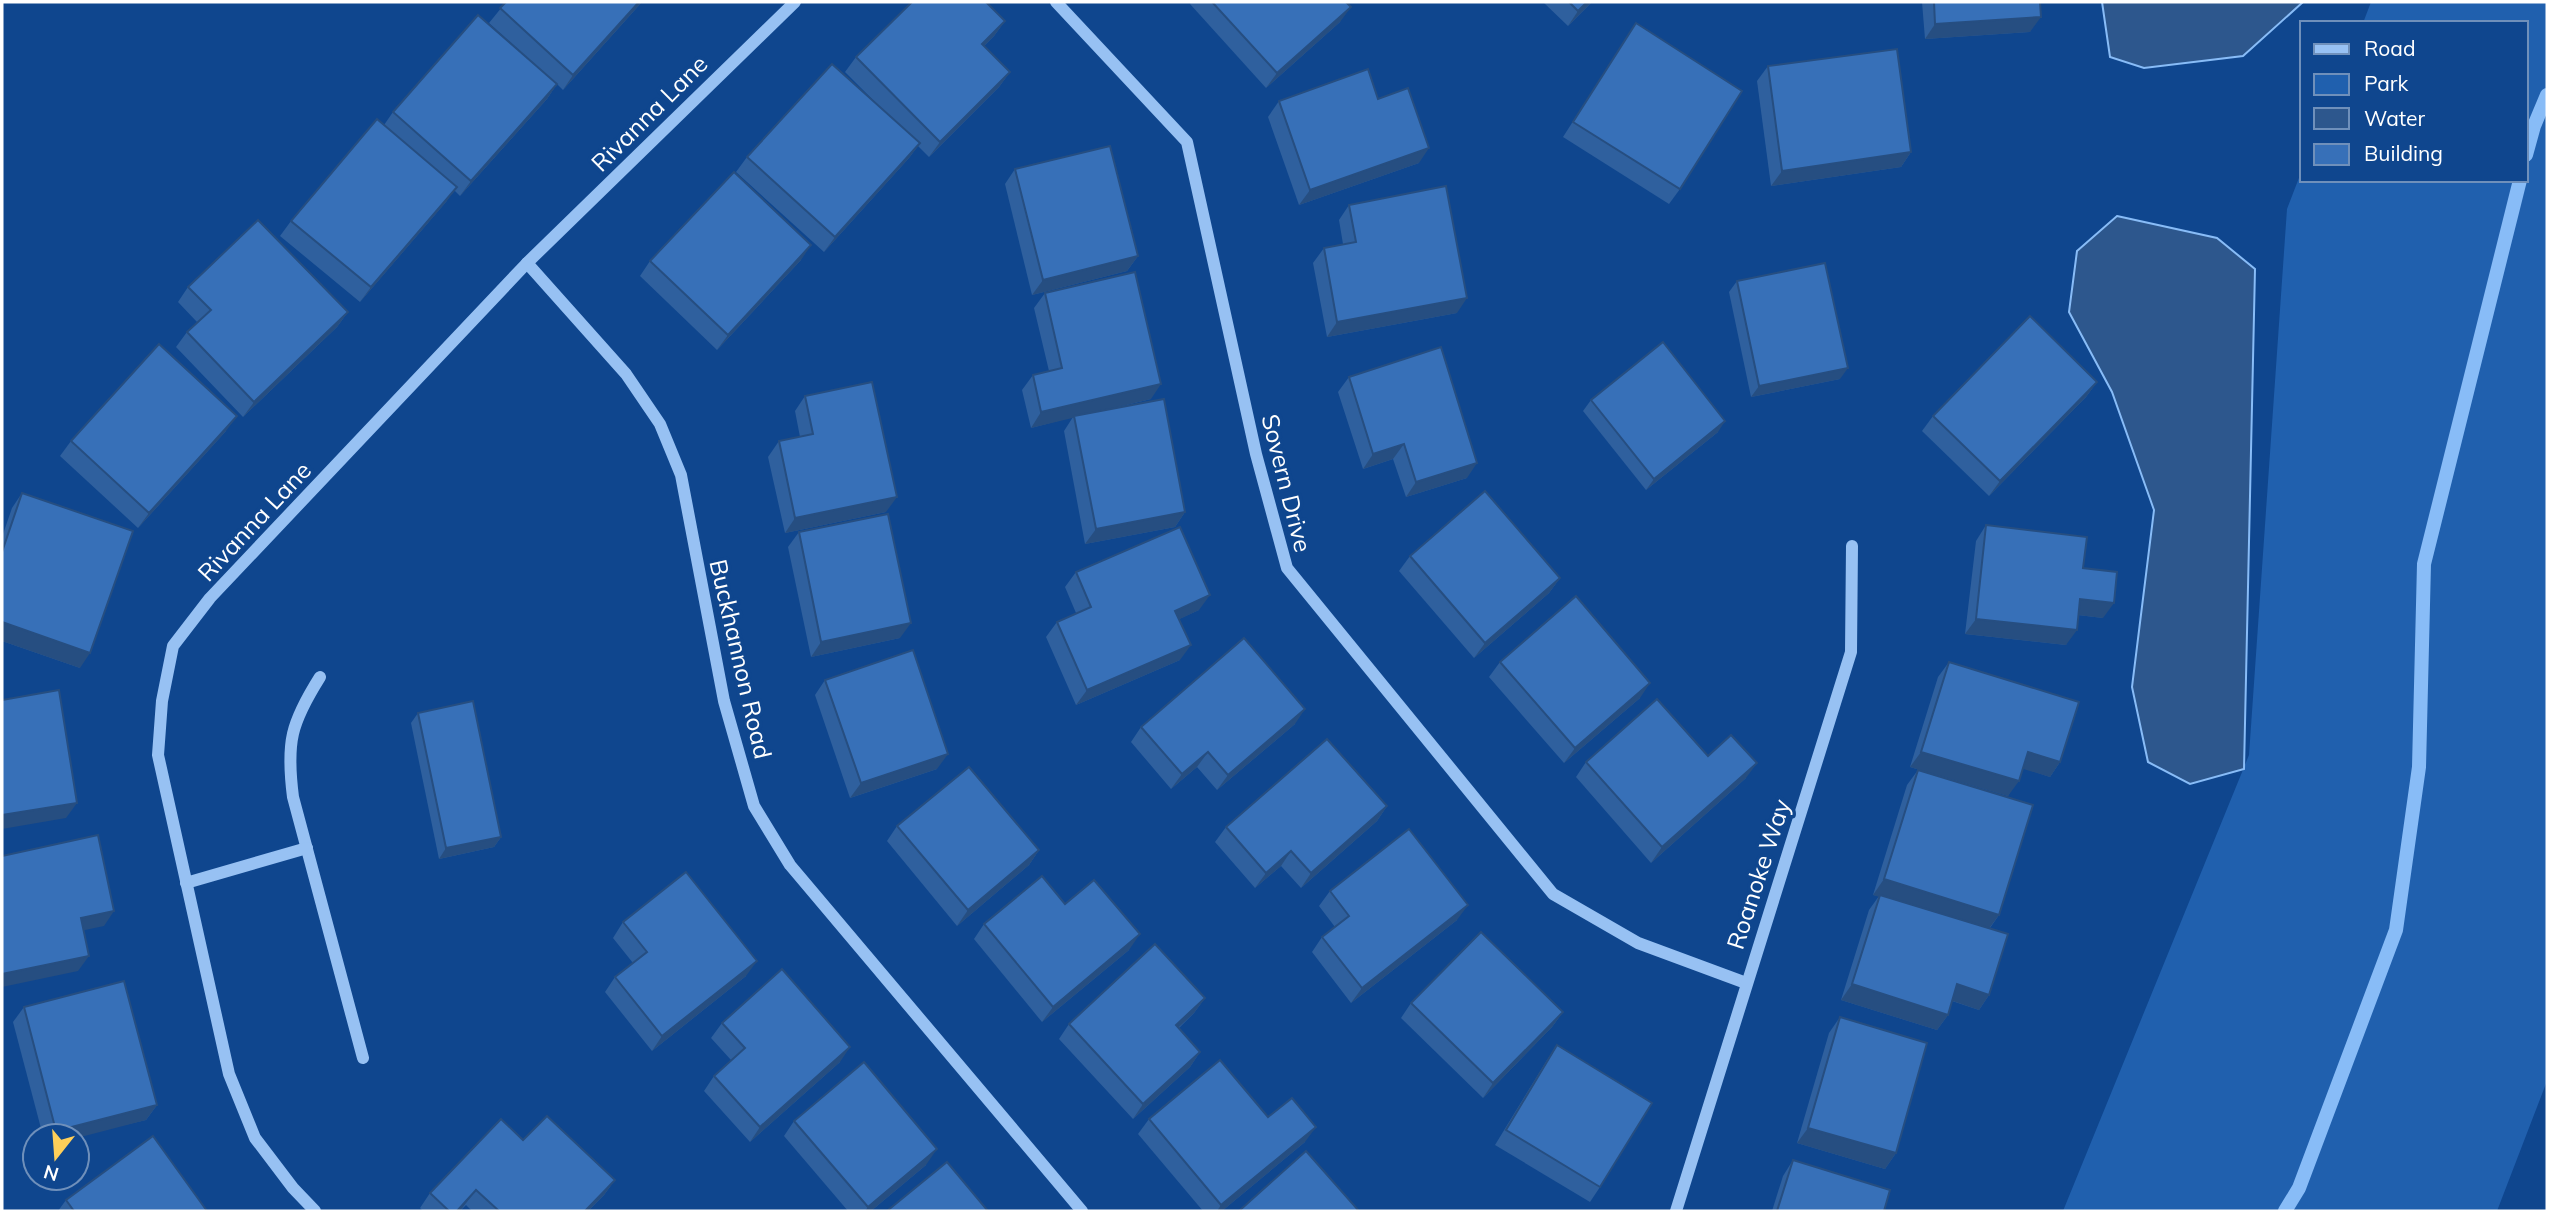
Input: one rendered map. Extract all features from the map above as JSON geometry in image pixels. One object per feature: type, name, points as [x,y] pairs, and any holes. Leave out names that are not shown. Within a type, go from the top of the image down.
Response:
[{"type":"street","name":"Rivanna Lane","points":[[316,1211],[293,1188],[255,1138],[229,1074],[158,755],[162,701],[173,646],[210,598],[527,263],[795,2]]},
{"type":"street","name":"Sovern Drive","points":[[1056,2],[1187,142],[1256,454],[1287,568],[1553,894],[1637,943],[1746,983]]},
{"type":"street","name":"Buckhannon Road","points":[[527,263],[626,374],[660,424],[676,462],[681,475],[724,701],[754,806],[790,866],[1082,1211]]},
{"type":"street","name":"Roanoke Way","points":[[1676,1211],[1851,652],[1852,546]]},
{"type":"street","points":[[320,677],[299,710],[291,737],[289,760],[293,797],[363,1058]]},
{"type":"street","points":[[186,883],[307,848]]},
{"type":"green space","points":[[2371,2],[2547,2],[2547,1081],[2497,1211],[2063,1211],[2249,755],[2287,209],[2300,175],[2300,182],[2528,182],[2528,21],[2364,21]]},
{"type":"water","points":[[2102,2],[2303,2],[2243,56],[2144,68],[2110,57]]},
{"type":"water","points":[[2117,216],[2217,238],[2255,269],[2244,769],[2190,784],[2148,762],[2132,687],[2154,510],[2112,392],[2069,312],[2077,251]]},
{"type":"building","points":[[506,2],[639,2],[573,75],[500,8]]},
{"type":"building","points":[[912,2],[986,2],[1005,21],[982,44],[1010,72],[940,142],[856,57]]},
{"type":"building","points":[[1212,2],[1346,2],[1351,7],[1277,73]]},
{"type":"building","points":[[1569,2],[1587,2],[1578,11]]},
{"type":"building","points":[[1934,2],[2040,2],[2041,17],[1935,24]]},
{"type":"building","points":[[478,15],[557,84],[471,181],[393,112]]},
{"type":"building","points":[[1636,23],[1742,91],[1680,189],[1573,122]]},
{"type":"building","points":[[1897,49],[1911,152],[1782,171],[1768,66]]},
{"type":"building","points":[[832,64],[920,143],[835,237],[747,157]]},
{"type":"building","points":[[1368,69],[1378,99],[1408,88],[1429,148],[1310,190],[1279,101]]},
{"type":"building","points":[[377,119],[457,187],[371,287],[291,221]]},
{"type":"building","points":[[1110,146],[1138,256],[1043,280],[1015,169]]},
{"type":"building","points":[[734,172],[811,245],[728,335],[650,261]]},
{"type":"building","points":[[1446,186],[1467,298],[1337,322],[1324,248],[1356,242],[1349,205]]},
{"type":"building","points":[[258,220],[348,312],[254,402],[187,332],[211,310],[188,287]]},
{"type":"building","points":[[1825,263],[1848,368],[1759,386],[1737,281]]},
{"type":"building","points":[[1135,272],[1161,384],[1041,412],[1033,375],[1062,368],[1045,293]]},
{"type":"building","points":[[2030,316],[2097,382],[2000,481],[1933,416]]},
{"type":"building","points":[[1663,342],[1725,421],[1654,479],[1591,400]]},
{"type":"building","points":[[159,344],[237,416],[149,513],[71,441]]},
{"type":"building","points":[[1441,347],[1477,463],[1416,482],[1404,444],[1373,454],[1349,377]]},
{"type":"building","points":[[872,382],[897,497],[795,518],[779,441],[813,434],[805,396]]},
{"type":"building","points":[[1164,399],[1185,512],[1096,529],[1074,416]]},
{"type":"building","points":[[1485,491],[1560,578],[1485,643],[1410,556]]},
{"type":"building","points":[[22,493],[133,531],[90,653],[2,622],[2,552]]},
{"type":"building","points":[[888,514],[911,623],[821,642],[799,532]]},
{"type":"building","points":[[1986,525],[2087,537],[2083,568],[2117,572],[2114,603],[2080,599],[2077,630],[1976,619]]},
{"type":"building","points":[[1180,527],[1210,595],[1175,611],[1191,645],[1087,690],[1057,622],[1091,607],[1076,572]]},
{"type":"building","points":[[1576,596],[1650,683],[1575,748],[1500,662]]},
{"type":"building","points":[[1244,638],[1305,709],[1228,775],[1208,752],[1182,774],[1141,727]]},
{"type":"building","points":[[913,650],[948,754],[861,783],[825,680]]},
{"type":"building","points":[[1949,662],[2079,702],[2060,762],[2028,752],[2019,781],[1921,752]]},
{"type":"building","points":[[59,690],[77,803],[2,815],[2,700]]},
{"type":"building","points":[[1657,699],[1708,756],[1731,735],[1757,763],[1662,847],[1586,762]]},
{"type":"building","points":[[473,701],[501,837],[446,848],[418,713]]},
{"type":"building","points":[[1327,739],[1387,806],[1311,873],[1291,851],[1266,873],[1226,827]]},
{"type":"building","points":[[969,767],[1039,850],[968,910],[897,826]]},
{"type":"building","points":[[1918,770],[2033,805],[1999,915],[1884,879]]},
{"type":"building","points":[[1409,829],[1468,905],[1362,988],[1322,937],[1349,916],[1330,891]]},
{"type":"building","points":[[98,835],[114,911],[81,918],[89,956],[2,974],[2,856]]},
{"type":"building","points":[[686,872],[757,961],[662,1036],[615,977],[647,952],[623,922]]},
{"type":"building","points":[[1042,876],[1065,904],[1094,880],[1140,934],[1053,1007],[984,924]]},
{"type":"building","points":[[1880,895],[2008,934],[1989,995],[1957,984],[1948,1015],[1852,984]]},
{"type":"building","points":[[1481,932],[1563,1012],[1493,1083],[1411,1003]]},
{"type":"building","points":[[1155,944],[1205,998],[1176,1025],[1200,1052],[1143,1104],[1069,1024]]},
{"type":"building","points":[[782,969],[850,1047],[760,1127],[714,1076],[745,1048],[722,1023]]},
{"type":"building","points":[[124,981],[157,1105],[91,1122],[54,1122],[24,1007]]},
{"type":"building","points":[[1840,1017],[1927,1043],[1896,1153],[1808,1128]]},
{"type":"building","points":[[1557,1045],[1652,1103],[1600,1187],[1506,1130]]},
{"type":"building","points":[[1220,1060],[1268,1117],[1292,1098],[1316,1127],[1221,1205],[1149,1119]]},
{"type":"building","points":[[864,1062],[937,1149],[868,1207],[794,1121]]},
{"type":"building","points":[[547,1116],[615,1180],[585,1211],[499,1211],[476,1190],[457,1211],[449,1211],[430,1193],[501,1119],[523,1140]]},
{"type":"building","points":[[153,1136],[207,1211],[74,1211],[66,1200],[77,1192],[91,1192],[91,1182]]},
{"type":"building","points":[[1306,1151],[1359,1211],[1239,1211]]},
{"type":"building","points":[[1793,1160],[1890,1190],[1884,1211],[1777,1211]]},
{"type":"building","points":[[947,1162],[988,1211],[887,1211]]},
{"type":"waterway","points":[[2528,148],[2547,95]]},
{"type":"waterway","points":[[2285,1211],[2299,1188],[2396,930],[2419,767],[2424,564],[2520,182]]}]
